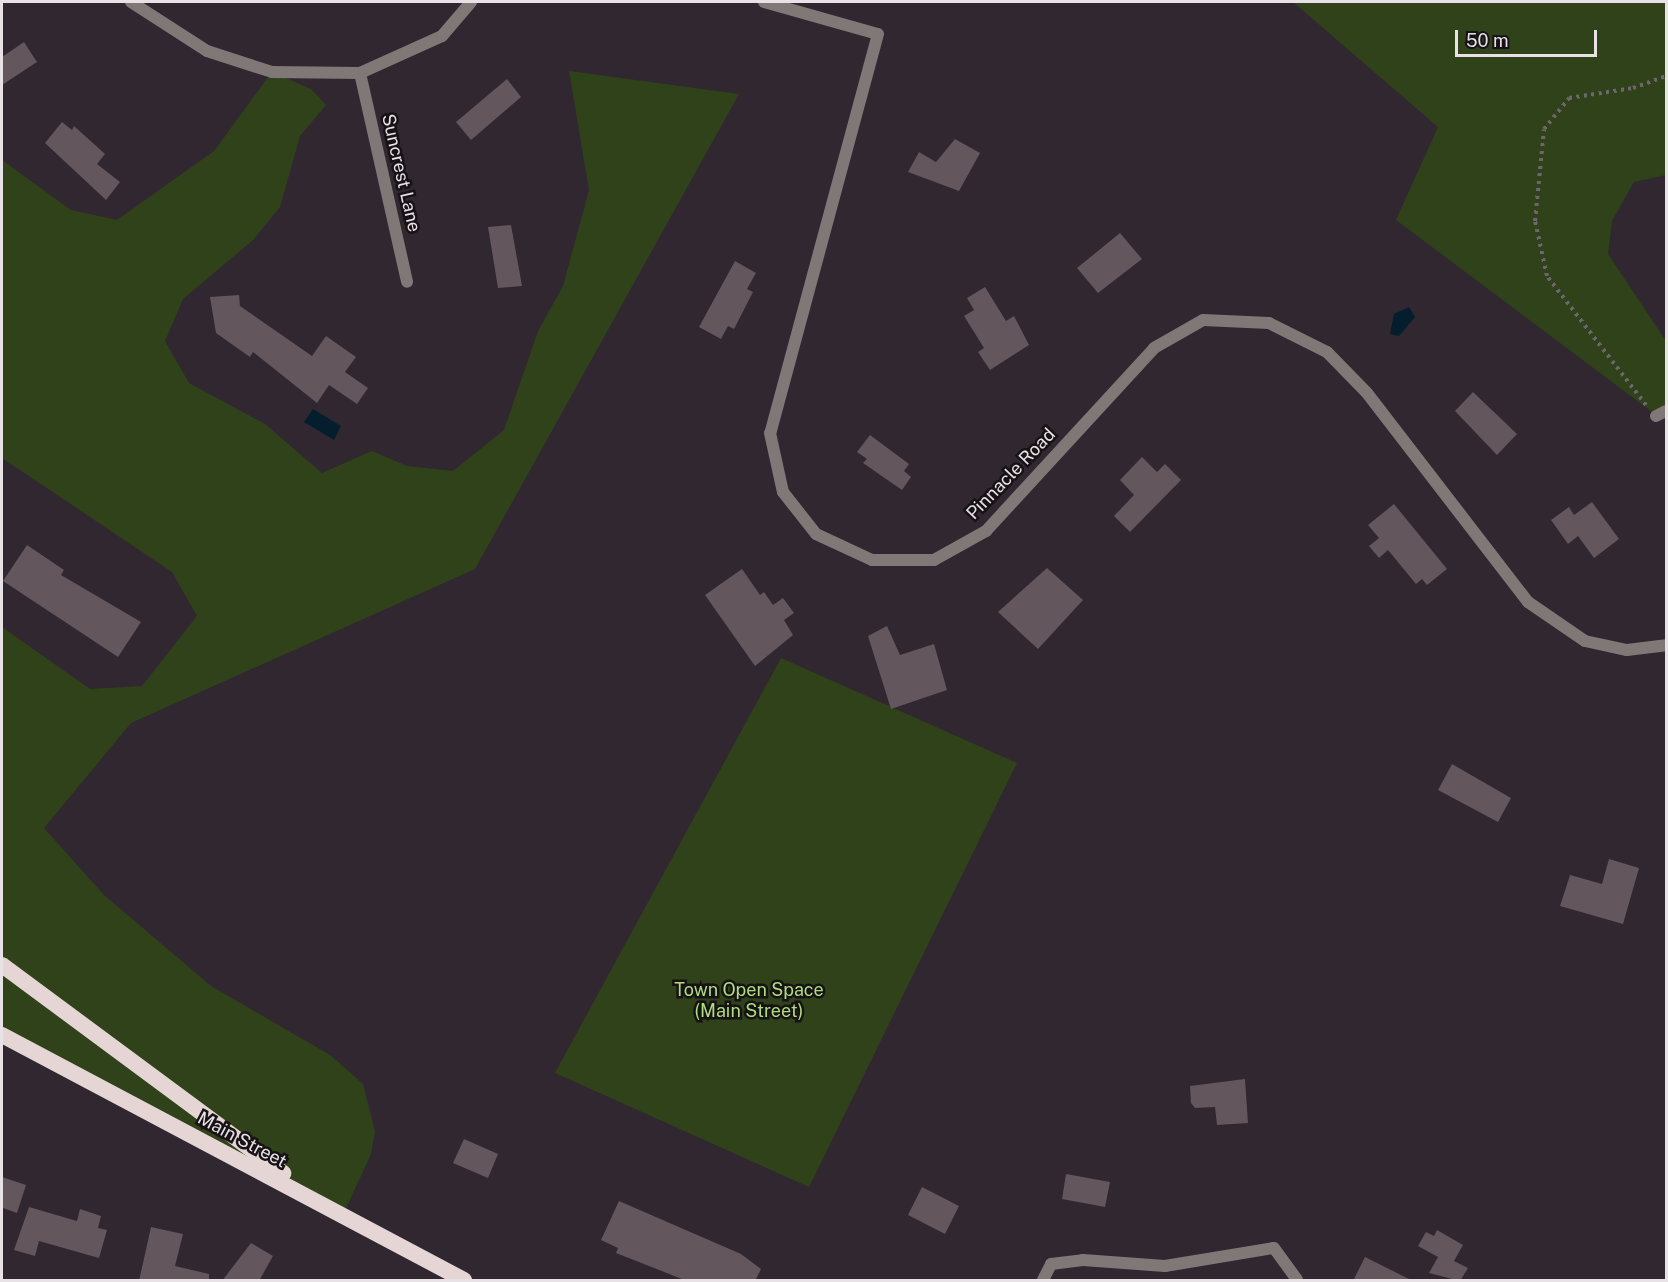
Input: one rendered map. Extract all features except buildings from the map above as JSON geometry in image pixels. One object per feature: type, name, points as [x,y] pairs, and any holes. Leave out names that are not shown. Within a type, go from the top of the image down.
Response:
[{"type":"highway","points":[[2,965],[212,1124],[342,1215]]},
{"type":"highway","name":"Main Street","points":[[2,1035],[464,1281]]},
{"type":"street","points":[[131,2],[207,51],[272,72],[360,73],[442,36],[471,2]]},
{"type":"street","name":"Pinnacle Road","points":[[764,2],[878,34],[770,433],[783,492],[816,534],[872,560],[933,560],[986,531],[1154,348],[1203,320],[1269,323],[1327,352],[1367,393],[1528,602],[1585,641],[1627,650],[1666,645]]},
{"type":"street","name":"Suncrest Lane","points":[[360,73],[407,282]]},
{"type":"street","points":[[1043,1281],[1051,1264],[1083,1260],[1165,1266],[1274,1248],[1297,1281]]},
{"type":"path","points":[[1661,413],[1597,347],[1547,276],[1535,221],[1544,129],[1569,98],[1634,88],[1666,76]]},
{"type":"green space","points":[[1293,2],[1666,2],[1666,175],[1634,182],[1612,221],[1608,254],[1666,341],[1666,411],[1656,415],[1396,220],[1438,127]]},
{"type":"green space","points":[[569,71],[739,94],[475,569],[131,723],[44,828],[104,895],[211,986],[330,1055],[363,1084],[375,1131],[371,1154],[343,1215],[2,1035],[2,627],[90,689],[142,686],[197,616],[172,572],[2,458],[2,160],[71,210],[117,220],[214,151],[272,72],[311,89],[326,105],[300,136],[280,207],[253,240],[183,299],[165,341],[189,383],[265,424],[322,473],[372,451],[407,466],[453,471],[504,430],[538,331],[563,286],[589,190]]},
{"type":"green space","name":"Town Open Space (Main Street)","points":[[781,658],[1017,763],[809,1187],[555,1073]]},
{"type":"water","points":[[1409,307],[1415,317],[1399,336],[1390,334],[1394,314]]},
{"type":"water","points":[[313,409],[341,426],[334,440],[304,422]]}]
